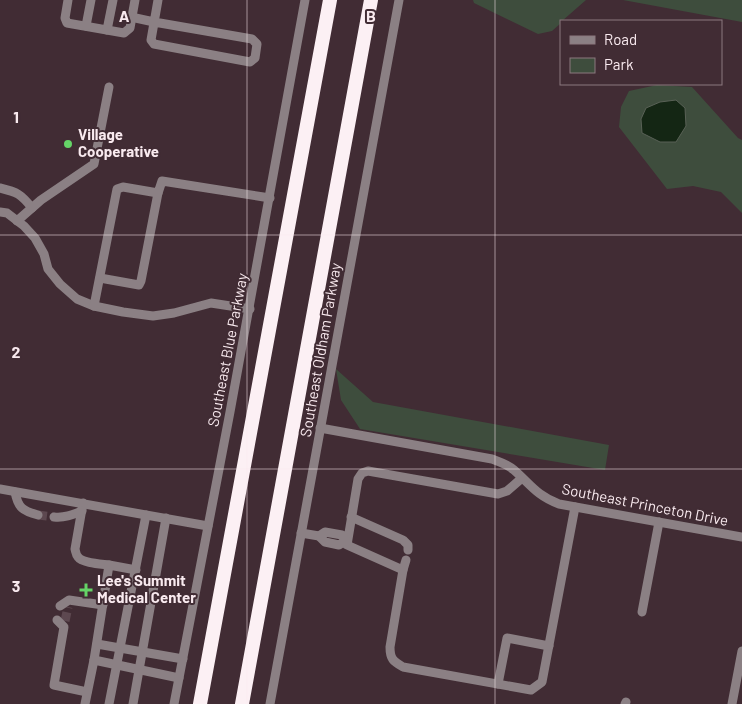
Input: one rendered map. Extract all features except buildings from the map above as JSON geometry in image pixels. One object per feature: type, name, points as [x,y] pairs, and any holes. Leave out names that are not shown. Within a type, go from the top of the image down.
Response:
[{"type":"highway","points":[[200,704],[330,0]]},
{"type":"highway","points":[[242,704],[372,0]]},
{"type":"street","points":[[68,0],[65,18],[67,24],[124,33],[130,28],[135,0]]},
{"type":"street","points":[[86,26],[91,0]]},
{"type":"street","points":[[107,30],[113,0]]},
{"type":"street","points":[[131,17],[154,22],[252,39],[257,44],[255,58],[250,62],[154,44],[151,40],[154,22],[158,0]]},
{"type":"street","name":"Southeast Blue Parkway","points":[[174,704],[250,309],[305,0]]},
{"type":"street","name":"Southeast Oldham Parkway","points":[[270,704],[399,0]]},
{"type":"street","points":[[17,221],[49,195],[94,164],[109,87]]},
{"type":"street","points":[[100,278],[139,285],[162,181],[270,198]]},
{"type":"street","points":[[94,306],[116,189],[123,187],[158,193]]},
{"type":"street","points":[[0,188],[14,191],[24,198],[32,208]]},
{"type":"street","points":[[0,212],[6,213],[24,226],[35,238],[44,254],[48,269],[60,284],[77,299],[94,306],[153,316],[211,303],[250,309]]},
{"type":"street","name":"Southeast Princeton Drive","points":[[320,428],[492,458],[504,463],[513,470],[538,494],[559,504],[742,537]]},
{"type":"street","points":[[346,541],[358,479],[362,473],[368,470],[498,494],[507,491],[522,478]]},
{"type":"street","points":[[0,489],[82,507],[166,518],[208,526]]},
{"type":"street","points":[[15,492],[17,503],[22,509],[38,515]]},
{"type":"street","points":[[54,517],[63,518],[69,516],[82,507]]},
{"type":"street","points":[[82,507],[75,550],[79,559],[136,570]]},
{"type":"street","points":[[406,560],[390,647],[390,654],[394,661],[403,667],[530,690],[542,682],[575,507]]},
{"type":"street","points":[[109,704],[146,515]]},
{"type":"street","points":[[351,517],[403,540],[408,545],[408,550]]},
{"type":"street","points":[[133,704],[166,518]]},
{"type":"street","points":[[642,612],[659,522]]},
{"type":"street","points":[[301,533],[320,536],[326,532],[342,535],[347,545],[403,570]]},
{"type":"street","points":[[85,704],[110,565]]},
{"type":"street","points":[[66,604],[103,605]]},
{"type":"street","points":[[62,623],[54,685],[87,692]]},
{"type":"street","points":[[498,684],[507,638],[549,646]]},
{"type":"street","points":[[97,644],[183,659]]},
{"type":"street","points":[[732,704],[742,651]]},
{"type":"street","points":[[94,660],[179,678]]},
{"type":"green space","points":[[473,0],[586,0],[563,20],[560,20],[560,24],[552,31],[538,34],[474,3]]},
{"type":"green space","points":[[623,0],[742,0],[742,22]]},
{"type":"green space","points":[[657,85],[692,87],[738,138],[742,140],[742,213],[721,192],[693,186],[667,189],[619,127],[621,107],[629,91]]},
{"type":"green space","points":[[336,369],[373,402],[609,445],[605,470],[360,429],[341,400]]},
{"type":"shaded area","points":[[676,100],[685,108],[686,126],[676,142],[660,142],[642,133],[641,119],[646,108],[660,102]]},
{"type":"tunnel","points":[[38,515],[54,517]]},
{"type":"tunnel","points":[[65,621],[68,607]]},
{"type":"place","name":"Village Cooperative","points":[[68,144]]},
{"type":"place","name":"Lee's Summit Medical Center","points":[[86,590]]}]
